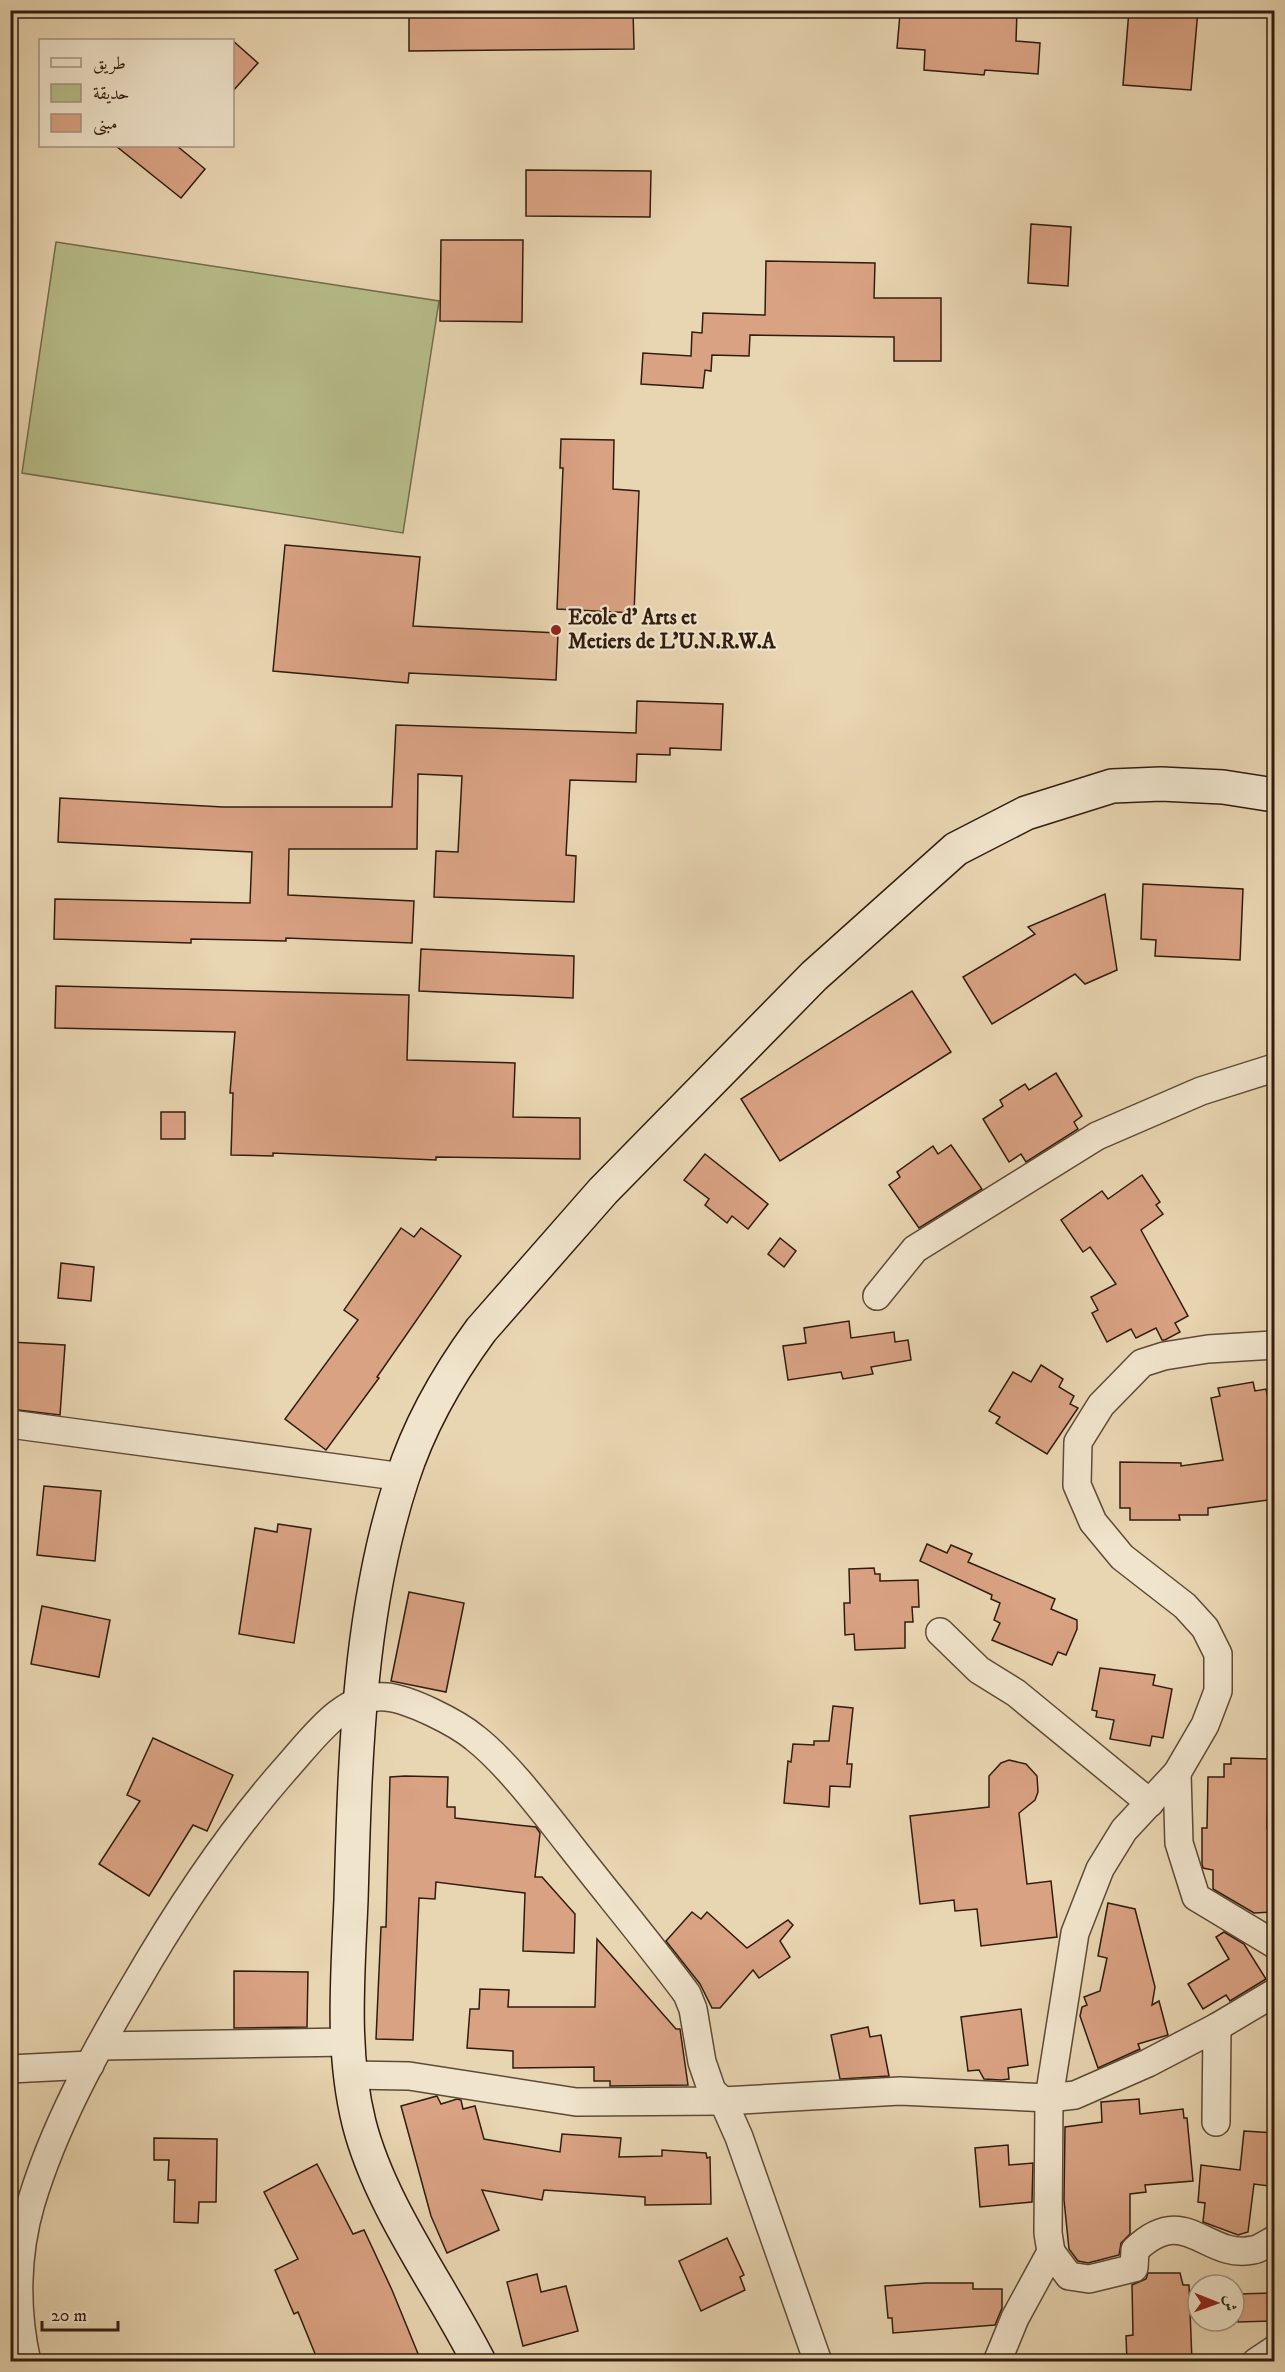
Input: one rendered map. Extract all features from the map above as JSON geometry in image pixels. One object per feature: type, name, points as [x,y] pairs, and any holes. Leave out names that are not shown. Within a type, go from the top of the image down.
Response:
[{"type":"main road","points":[[479,2361],[380,2179],[359,2124],[350,2075],[348,2042],[352,1872],[362,1698],[377,1581],[403,1477],[428,1419],[463,1354],[481,1330],[603,1191],[814,976],[956,849],[1026,813],[1113,786],[1161,784],[1213,787],[1275,795]]},
{"type":"street","points":[[877,1296],[915,1249],[1096,1136],[1201,1091],[1275,1068]]},
{"type":"street","points":[[1275,1345],[1208,1349],[1164,1356],[1142,1363],[1101,1405],[1078,1442],[1077,1485],[1093,1522],[1122,1557],[1185,1606],[1205,1628],[1218,1654],[1218,1691],[1205,1725],[1177,1773],[1124,1830],[1100,1869],[1075,1933],[1049,2098],[1048,2222],[1051,2252],[1069,2276],[1089,2279],[1134,2268],[1135,2250],[1147,2238],[1176,2230],[1190,2231],[1214,2246],[1232,2249],[1253,2251],[1275,2240]]},
{"type":"street","points":[[10,1424],[403,1477]]},
{"type":"street","points":[[940,1632],[979,1670],[1016,1693],[1150,1803]]},
{"type":"street","points":[[27,2361],[15,2321],[24,2232],[48,2151],[95,2056],[190,1893],[262,1796],[338,1714],[362,1698],[387,1697],[440,1717],[473,1736],[486,1747],[540,1808],[687,1994],[693,2009],[702,2062],[712,2091],[723,2101],[739,2137],[818,2361]]},
{"type":"street","points":[[1177,1773],[1179,1843],[1196,1897],[1275,1944]]},
{"type":"street","points":[[350,2075],[409,2076],[576,2102],[723,2101],[900,2091],[1049,2098],[1075,2095],[1148,2063],[1275,1993]]},
{"type":"street","points":[[1216,2122],[1217,2027]]},
{"type":"street","points":[[10,2069],[95,2056],[348,2042]]},
{"type":"street","points":[[997,2361],[1015,2318],[1051,2252]]},
{"type":"street","points":[[1256,2361],[1275,2350]]},
{"type":"green space","points":[[56,242],[439,301],[403,533],[22,473]]},
{"type":"building","points":[[409,10],[633,10],[634,49],[409,51]]},
{"type":"building","points":[[906,10],[1017,10],[1016,41],[1040,43],[1038,74],[985,70],[984,75],[924,70],[925,50],[897,48],[900,14],[906,15]]},
{"type":"building","points":[[1129,10],[1198,10],[1191,90],[1123,85]]},
{"type":"building","points":[[234,42],[258,63],[234,90]]},
{"type":"building","points":[[117,147],[178,147],[205,169],[181,198]]},
{"type":"building","points":[[526,170],[651,171],[650,217],[526,216]]},
{"type":"building","points":[[1031,224],[1071,227],[1068,286],[1028,283]]},
{"type":"building","points":[[441,240],[523,240],[522,322],[440,321]]},
{"type":"building","points":[[766,261],[875,263],[874,298],[941,298],[941,361],[894,361],[894,337],[750,335],[749,356],[712,355],[711,371],[705,370],[703,388],[641,384],[643,353],[691,356],[692,332],[702,333],[703,313],[765,315]]},
{"type":"building","points":[[561,439],[614,440],[613,489],[639,491],[634,613],[557,609],[563,468],[560,468]]},
{"type":"building","points":[[285,545],[420,557],[413,626],[558,633],[556,680],[409,673],[408,683],[273,671]]},
{"type":"building","points":[[637,701],[723,704],[721,750],[670,748],[670,755],[637,754],[636,782],[570,780],[566,855],[576,856],[574,902],[434,897],[436,851],[458,852],[462,776],[418,774],[417,849],[289,849],[288,895],[414,901],[412,943],[286,938],[286,941],[191,939],[191,943],[54,939],[55,899],[250,903],[252,852],[58,842],[60,798],[223,807],[392,807],[396,725],[636,733]]},
{"type":"building","points":[[1143,884],[1243,889],[1240,960],[1155,956],[1156,940],[1141,939]]},
{"type":"building","points":[[1105,894],[1117,970],[1085,984],[1075,974],[992,1024],[963,977],[1035,934],[1028,927]]},
{"type":"building","points":[[421,949],[574,956],[573,998],[419,991]]},
{"type":"building","points":[[56,986],[409,995],[407,1060],[515,1063],[513,1117],[580,1118],[580,1159],[436,1157],[436,1160],[273,1153],[273,1156],[231,1155],[233,1093],[230,1093],[235,1032],[55,1028]]},
{"type":"building","points":[[912,991],[951,1052],[780,1161],[741,1099]]},
{"type":"building","points":[[1056,1073],[1082,1116],[1074,1122],[1078,1129],[1026,1162],[1021,1154],[1009,1162],[983,1119],[1003,1106],[1000,1100],[1025,1084],[1029,1090]]},
{"type":"building","points":[[161,1112],[185,1112],[185,1139],[161,1139]]},
{"type":"building","points":[[951,1145],[982,1189],[919,1228],[889,1185],[900,1177],[897,1172],[933,1146],[938,1154]]},
{"type":"building","points":[[705,1154],[768,1204],[748,1229],[732,1216],[727,1223],[705,1205],[709,1199],[684,1180]]},
{"type":"building","points":[[1142,1175],[1160,1202],[1156,1205],[1163,1214],[1141,1230],[1188,1316],[1175,1323],[1180,1332],[1165,1340],[1162,1340],[1156,1328],[1136,1338],[1131,1329],[1107,1342],[1092,1313],[1098,1310],[1091,1297],[1116,1284],[1090,1247],[1083,1252],[1061,1220],[1102,1191],[1108,1199]]},
{"type":"building","points":[[401,1228],[414,1237],[421,1228],[461,1256],[377,1377],[379,1378],[326,1450],[285,1419],[358,1320],[344,1310]]},
{"type":"building","points":[[780,1238],[796,1251],[784,1267],[768,1254]]},
{"type":"building","points":[[61,1263],[94,1267],[91,1301],[58,1298]]},
{"type":"building","points":[[849,1321],[851,1338],[894,1332],[895,1342],[908,1340],[911,1360],[871,1367],[873,1374],[843,1379],[841,1372],[788,1380],[783,1346],[806,1343],[804,1328]]},
{"type":"building","points":[[10,1342],[65,1345],[60,1415],[10,1409]]},
{"type":"building","points":[[1041,1365],[1063,1379],[1059,1387],[1074,1396],[1070,1404],[1078,1408],[1047,1454],[996,1423],[1000,1417],[989,1411],[1013,1372],[1031,1382]]},
{"type":"building","points":[[1253,1382],[1255,1391],[1266,1389],[1275,1433],[1275,1499],[1208,1508],[1208,1515],[1179,1515],[1180,1520],[1130,1520],[1130,1508],[1120,1508],[1120,1462],[1181,1463],[1181,1466],[1223,1460],[1211,1398],[1220,1396],[1218,1388]]},
{"type":"building","points":[[44,1486],[101,1491],[95,1561],[37,1555]]},
{"type":"building","points":[[278,1524],[311,1529],[294,1643],[239,1634],[255,1528],[277,1532]]},
{"type":"building","points":[[927,1544],[947,1553],[951,1545],[972,1554],[968,1562],[1055,1599],[1051,1609],[1077,1620],[1077,1629],[1066,1655],[1058,1652],[1052,1665],[992,1640],[1000,1623],[994,1620],[1000,1603],[991,1599],[992,1595],[920,1561]]},
{"type":"building","points":[[874,1568],[875,1574],[880,1574],[880,1581],[918,1580],[919,1607],[912,1607],[913,1622],[905,1622],[905,1648],[855,1650],[854,1634],[845,1635],[844,1603],[850,1603],[849,1569]]},
{"type":"building","points":[[409,1592],[464,1603],[446,1692],[391,1681]]},
{"type":"building","points":[[42,1606],[110,1620],[99,1677],[31,1664]]},
{"type":"building","points":[[1100,1668],[1155,1675],[1153,1685],[1172,1689],[1163,1738],[1152,1736],[1150,1746],[1110,1739],[1114,1720],[1096,1717],[1097,1711],[1092,1710]]},
{"type":"building","points":[[833,1706],[853,1708],[847,1764],[852,1764],[850,1787],[830,1786],[829,1807],[784,1803],[788,1761],[791,1762],[793,1744],[814,1745],[814,1741],[829,1741]]},
{"type":"building","points":[[153,1738],[233,1775],[207,1831],[193,1825],[149,1896],[99,1864],[140,1801],[127,1795]]},
{"type":"building","points":[[1231,1758],[1269,1759],[1267,1828],[1271,1828],[1273,1912],[1254,1913],[1213,1889],[1213,1870],[1203,1868],[1202,1828],[1207,1828],[1208,1777],[1224,1777],[1224,1764],[1231,1764]]},
{"type":"building","points":[[1009,1760],[1026,1764],[1037,1776],[1038,1792],[1035,1800],[1019,1813],[1027,1884],[1051,1881],[1057,1937],[981,1946],[977,1909],[955,1911],[954,1900],[920,1904],[910,1816],[989,1807],[989,1776],[1001,1763]]},
{"type":"building","points":[[390,1777],[448,1777],[447,1807],[455,1807],[455,1818],[536,1827],[540,1833],[535,1877],[542,1877],[575,1914],[574,1953],[523,1951],[525,1893],[436,1882],[435,1899],[419,1898],[413,2040],[376,2039],[381,1927],[386,1927]]},
{"type":"building","points":[[1108,1903],[1135,1909],[1155,1987],[1152,2005],[1159,2001],[1168,2035],[1138,2044],[1140,2049],[1098,2068],[1080,2016],[1082,2007],[1087,2005],[1084,1997],[1100,1991],[1107,1958],[1098,1956]]},
{"type":"building","points":[[692,1912],[701,1919],[707,1912],[747,1948],[788,1920],[793,1925],[780,1941],[790,1957],[759,1978],[753,1970],[720,2008],[712,2008],[700,1984],[666,1941]]},
{"type":"building","points":[[1224,1932],[1244,1944],[1266,1979],[1230,2001],[1226,1995],[1203,2009],[1188,1984],[1229,1959],[1216,1937]]},
{"type":"building","points":[[597,1939],[676,2029],[680,2029],[688,2085],[610,2086],[610,2081],[594,2081],[594,2067],[513,2068],[513,2051],[467,2048],[470,2009],[479,2009],[480,1989],[509,1990],[508,2007],[595,2007]]},
{"type":"building","points":[[234,1971],[308,1972],[307,2027],[234,2028]]},
{"type":"building","points":[[1021,2009],[1028,2065],[1008,2068],[1009,2079],[1001,2080],[984,2079],[979,2070],[968,2071],[961,2017]]},
{"type":"building","points":[[868,2027],[870,2037],[881,2035],[889,2076],[840,2079],[831,2035]]},
{"type":"building","points":[[437,2096],[441,2104],[457,2099],[461,2100],[463,2109],[475,2106],[484,2139],[560,2152],[562,2134],[621,2138],[619,2157],[662,2156],[662,2150],[706,2153],[707,2158],[710,2157],[711,2204],[645,2205],[645,2197],[544,2190],[542,2200],[482,2190],[499,2230],[447,2253],[431,2216],[401,2106]]},
{"type":"building","points":[[1139,2099],[1140,2114],[1183,2109],[1184,2118],[1187,2118],[1193,2181],[1145,2185],[1146,2192],[1130,2194],[1130,2234],[1121,2243],[1119,2255],[1088,2263],[1078,2261],[1069,2249],[1064,2200],[1065,2127],[1102,2122],[1101,2102]]},
{"type":"building","points":[[1244,2131],[1275,2133],[1275,2182],[1270,2181],[1269,2186],[1254,2184],[1248,2232],[1238,2235],[1203,2222],[1205,2203],[1198,2202],[1201,2165],[1240,2170]]},
{"type":"building","points":[[154,2138],[217,2139],[216,2202],[199,2202],[198,2223],[174,2222],[175,2180],[168,2180],[169,2160],[154,2160]]},
{"type":"building","points":[[1008,2145],[1009,2165],[1033,2163],[1032,2202],[980,2207],[975,2148]]},
{"type":"building","points":[[317,2164],[353,2234],[364,2230],[421,2361],[318,2361],[298,2312],[294,2314],[275,2270],[298,2259],[264,2192]]},
{"type":"building","points":[[727,2238],[744,2275],[740,2277],[745,2290],[701,2311],[679,2261]]},
{"type":"building","points":[[1148,2273],[1180,2273],[1183,2285],[1186,2285],[1186,2333],[1191,2333],[1192,2361],[1127,2361],[1126,2336],[1133,2335],[1132,2285],[1146,2279]]},
{"type":"building","points":[[537,2274],[541,2292],[566,2286],[578,2331],[523,2346],[507,2282]]},
{"type":"building","points":[[973,2283],[973,2289],[1002,2289],[1002,2308],[995,2325],[893,2333],[892,2318],[888,2318],[885,2286]]},
{"type":"building","points":[[1275,2293],[1275,2321],[1246,2322],[1246,2294]]},
{"type":"place","name":"Ecole d' Arts et Metiers de L'U.N.R.W.A","points":[[556,630]]}]
